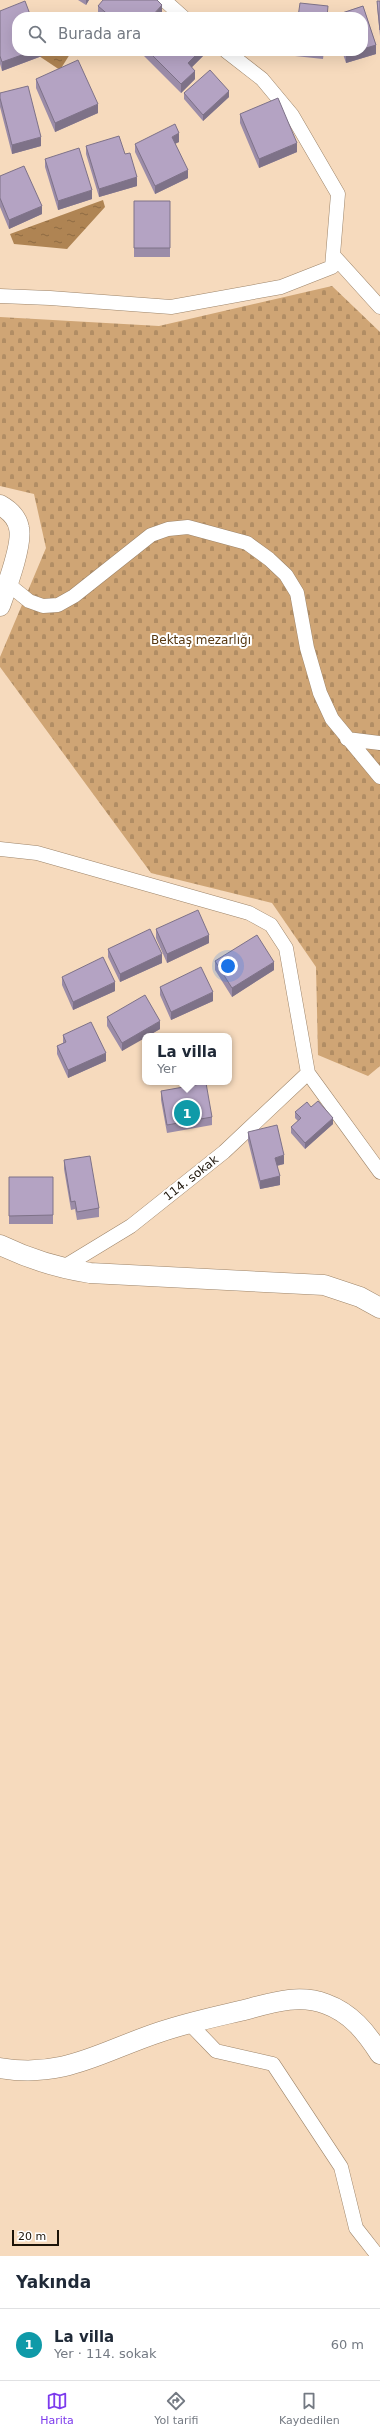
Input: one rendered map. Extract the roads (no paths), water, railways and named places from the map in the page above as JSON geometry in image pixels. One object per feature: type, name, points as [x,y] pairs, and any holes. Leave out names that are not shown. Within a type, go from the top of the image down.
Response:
[{"type":"street","points":[[164,0],[177,12]]},
{"type":"street","points":[[0,296],[50,298],[171,307],[281,287],[332,267],[338,194],[292,115],[262,79],[232,56]]},
{"type":"street","points":[[333,255],[380,307]]},
{"type":"street","points":[[0,504],[9,510],[15,518],[20,537],[8,584],[0,606]]},
{"type":"street","points":[[8,584],[29,601],[43,606],[58,605],[74,596],[151,535],[168,529],[188,527],[247,543],[269,559],[286,575],[297,593],[307,648],[320,693],[332,719],[380,777]]},
{"type":"street","points":[[347,739],[380,743]]},
{"type":"street","points":[[0,849],[37,853],[234,908],[249,913],[271,925],[286,948],[308,1073],[380,1172]]},
{"type":"street","name":"114. sokak","points":[[62,1268],[131,1226],[205,1167],[308,1073]]},
{"type":"street","points":[[0,1244],[27,1257],[62,1268],[90,1273],[324,1285],[360,1297],[380,1308]]},
{"type":"street","points":[[0,2068],[22,2072],[52,2070],[86,2061],[159,2032],[189,2023],[282,2000],[305,1999],[325,2003],[343,2012],[364,2029],[380,2054]]},
{"type":"street","points":[[189,2023],[216,2051],[273,2064],[341,2167],[356,2228],[378,2256]]},
{"type":"water","points":[[39,56],[69,56],[60,70]]},
{"type":"water","points":[[103,200],[105,207],[67,249],[14,244],[10,234]]},
{"type":"place","name":"La villa","points":[[187,1113]]},
{"type":"park label","name":"Bektaş mezarlığı","points":[[201,640]]}]
